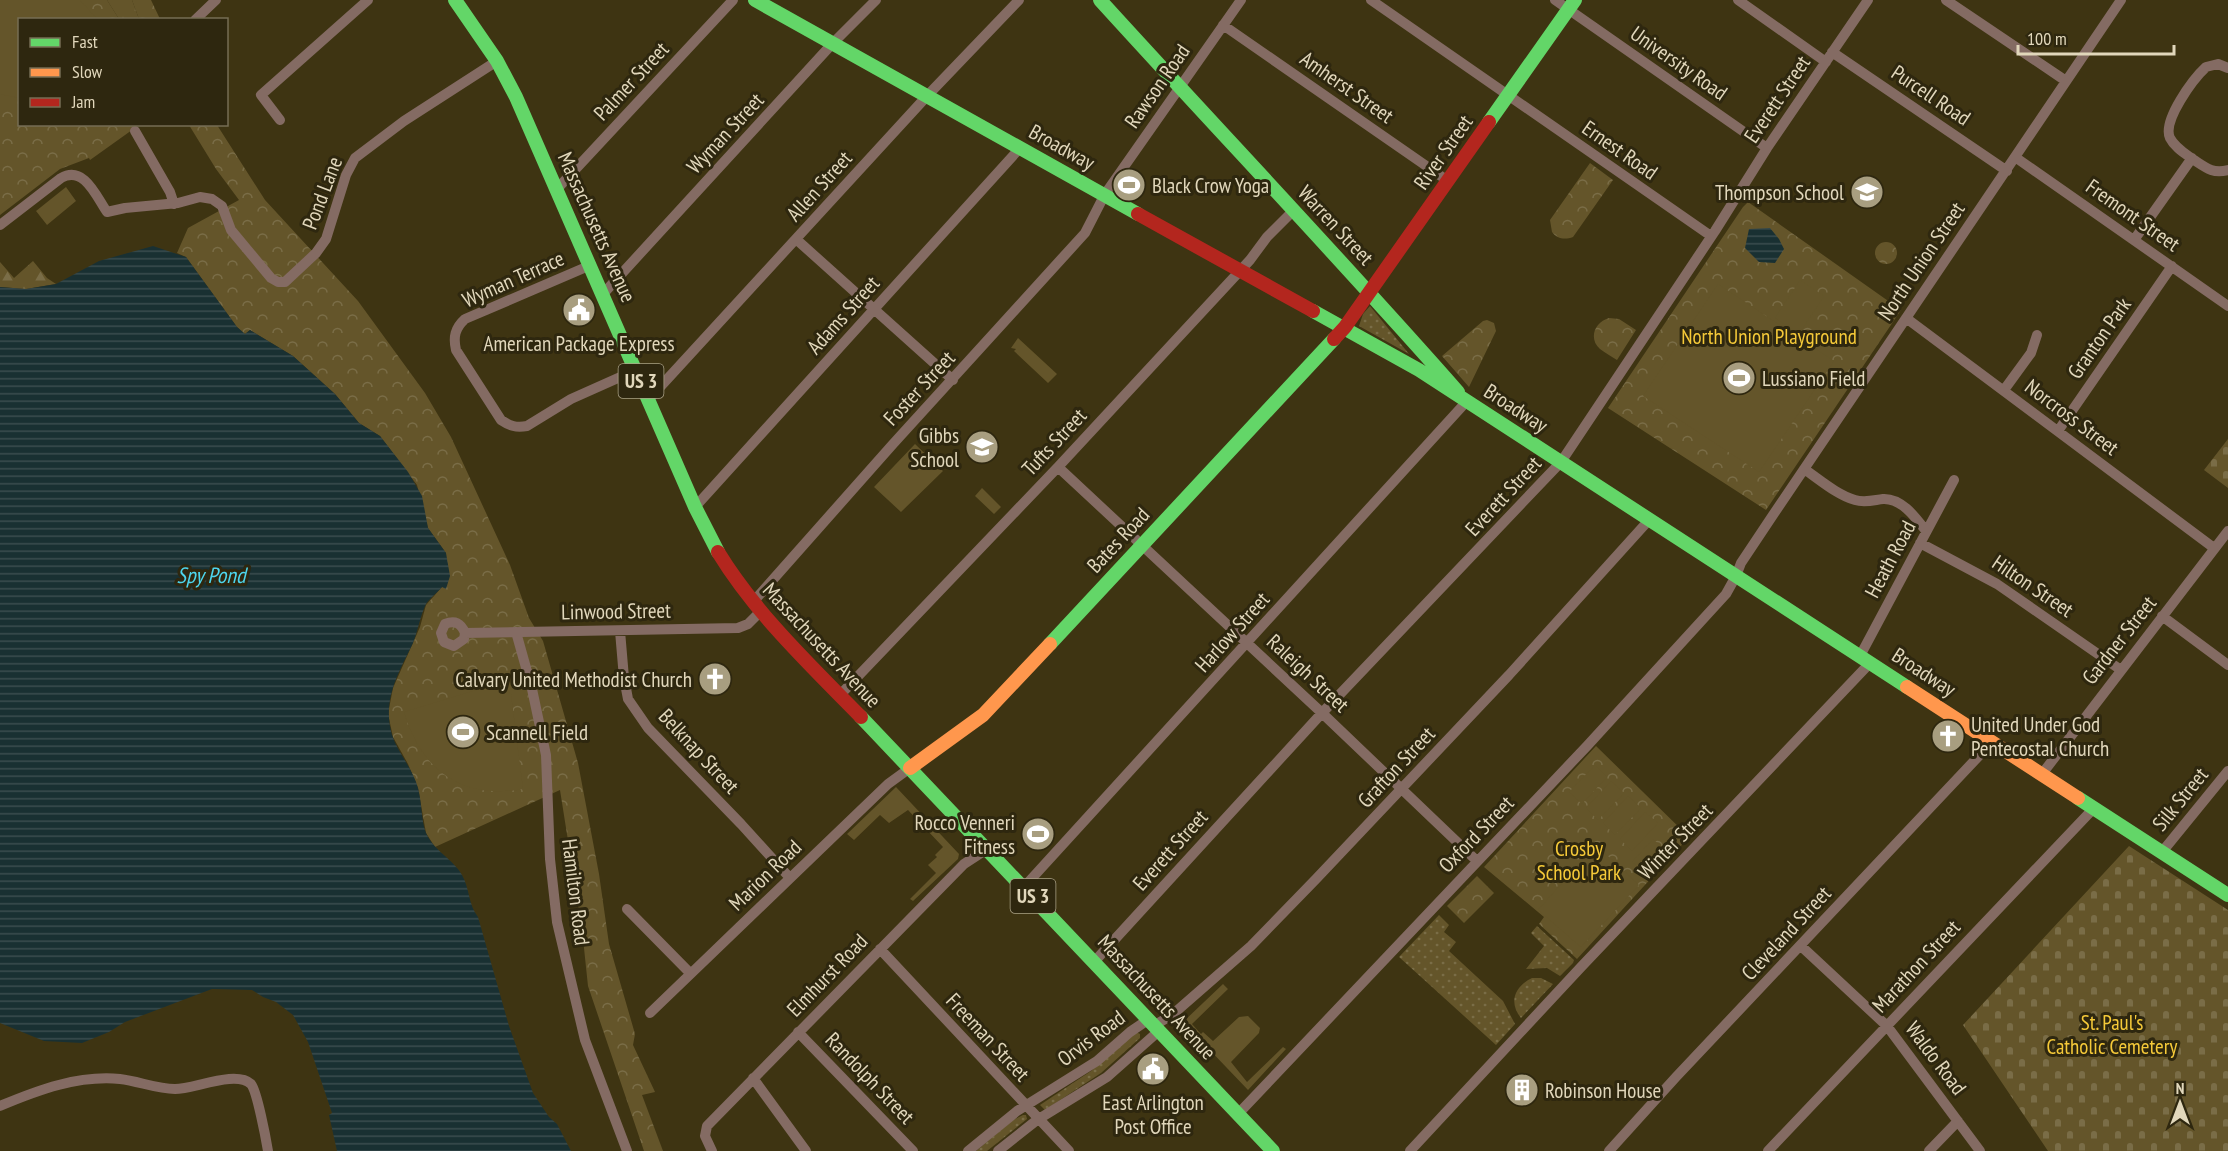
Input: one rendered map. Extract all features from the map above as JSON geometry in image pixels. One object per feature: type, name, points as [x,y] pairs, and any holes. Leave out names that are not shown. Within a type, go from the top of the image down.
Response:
[{"type":"main road","name":"Massachusetts Avenue","points":[[455,0],[497,61],[516,97],[695,507],[722,560],[757,607],[1274,1151]]},
{"type":"main road","name":"Massachusetts Avenue","points":[[468,0],[488,36],[497,61]]},
{"type":"main road","name":"Broadway","points":[[755,0],[1419,370],[2228,895]]},
{"type":"main road","name":"Warren Street","points":[[1100,0],[1371,293],[1467,401]]},
{"type":"main road","name":"River Street","points":[[1344,327],[1371,293],[1572,5]]},
{"type":"main road","name":"Bates Road","points":[[910,768],[983,715],[1344,327]]},
{"type":"street","points":[[197,18],[216,0]]},
{"type":"street","points":[[280,120],[261,95],[368,0]]},
{"type":"street","name":"Palmer Street","points":[[557,189],[733,0]]},
{"type":"street","name":"Wyman Street","points":[[603,294],[832,44],[876,0]]},
{"type":"street","name":"Allen Street","points":[[649,399],[927,96],[1019,0]]},
{"type":"street","name":"Rawson Road","points":[[1105,194],[1241,0]]},
{"type":"street","name":"Ernest Road","points":[[1371,0],[1712,236]]},
{"type":"street","name":"University Road","points":[[1555,0],[1572,5],[1767,148]]},
{"type":"street","name":"Purcell Road","points":[[1738,0],[2007,171]]},
{"type":"street","name":"Everett Street","points":[[1094,962],[1322,713],[1561,462],[1712,236],[1767,148],[1868,0]]},
{"type":"street","points":[[1946,0],[2066,81]]},
{"type":"street","name":"North Union Street","points":[[1736,576],[1741,563],[2121,0]]},
{"type":"street","name":"Amherst Street","points":[[1223,25],[1448,181]]},
{"type":"street","name":"Pond Lane","points":[[0,225],[61,178],[70,174],[84,178],[106,212],[174,204],[208,197],[225,210],[231,230],[271,278],[278,282],[285,282],[316,253],[326,239],[348,171],[355,158],[404,121],[497,61]]},
{"type":"street","points":[[2228,68],[2218,64],[2206,67],[2170,120],[2169,136],[2178,148],[2214,172],[2228,170]]},
{"type":"street","points":[[135,131],[170,192],[174,204]]},
{"type":"street","name":"Adams Street","points":[[695,507],[1020,148]]},
{"type":"street","name":"Fremont Street","points":[[2015,157],[2228,306]]},
{"type":"street","points":[[2134,240],[2192,158]]},
{"type":"street","name":"Foster Street","points":[[757,607],[893,444],[1085,233],[1105,194]]},
{"type":"street","name":"Tufts Street","points":[[840,695],[1058,466],[1293,211]]},
{"type":"street","points":[[797,240],[953,380]]},
{"type":"street","name":"Wyman Terrace","points":[[591,266],[465,320],[455,333],[456,350],[501,420],[509,426],[518,428],[527,426],[590,390],[636,370]]},
{"type":"street","name":"Granton Park","points":[[2058,431],[2172,266]]},
{"type":"street","name":"Norcross Street","points":[[1906,318],[2214,548]]},
{"type":"street","points":[[2004,390],[2031,353],[2037,335]]},
{"type":"street","name":"Harlow Street","points":[[1024,887],[1467,401]]},
{"type":"street","name":"Raleigh Street","points":[[1058,466],[1477,861]]},
{"type":"street","points":[[1804,469],[1857,501],[1883,499],[1896,502],[1912,513],[1926,531]]},
{"type":"street","name":"Heath Road","points":[[1865,659],[1920,543],[1954,480]]},
{"type":"street","name":"Grafton Street","points":[[1155,1025],[1172,1015],[1251,946],[1509,675],[1649,520]]},
{"type":"street","name":"Gardner Street","points":[[2042,774],[2228,531]]},
{"type":"street","name":"Hilton Street","points":[[1920,543],[1997,584],[2121,670]]},
{"type":"street","name":"Oxford Street","points":[[1238,1114],[1587,746],[1726,594],[1736,576]]},
{"type":"street","name":"Linwood Street","points":[[465,633],[738,628],[748,624],[757,607]]},
{"type":"street","points":[[2162,616],[2228,665]]},
{"type":"street","name":"Belknap Street","points":[[621,631],[624,678],[628,699],[648,729],[790,878]]},
{"type":"street","name":"Hamilton Road","points":[[516,632],[532,689],[546,755],[550,859],[557,922],[585,1040],[627,1151]]},
{"type":"street","name":"Winter Street","points":[[1410,1151],[1582,966],[1697,847],[1865,659]]},
{"type":"street","name":"Cleveland Street","points":[[1609,1151],[1992,742]]},
{"type":"street","name":"Marion Road","points":[[650,1013],[888,784],[910,768]]},
{"type":"street","name":"Silk Street","points":[[2162,852],[2228,771]]},
{"type":"street","name":"Marathon Street","points":[[1768,1151],[2094,808]]},
{"type":"street","name":"Elmhurst Road","points":[[712,1151],[705,1136],[707,1126],[964,864],[987,849]]},
{"type":"street","points":[[627,909],[690,973]]},
{"type":"street","name":"Waldo Road","points":[[1801,946],[1887,1026],[1980,1151]]},
{"type":"street","name":"Freeman Street","points":[[880,949],[1037,1120],[1069,1151]]},
{"type":"street","name":"Orvis Road","points":[[968,1151],[1017,1111],[1097,1061],[1130,1032],[1155,1025]]},
{"type":"street","name":"Orvis Road","points":[[998,1151],[1037,1120],[1107,1077],[1155,1025]]},
{"type":"street","name":"Randolph Street","points":[[798,1032],[913,1151]]},
{"type":"street","points":[[753,1078],[806,1151]]},
{"type":"street","points":[[0,1106],[47,1088],[77,1081],[118,1079],[173,1090],[233,1079],[243,1080],[253,1088],[268,1151]]},
{"type":"street","points":[[1929,1151],[1958,1121]]},
{"type":"green space","points":[[0,0],[107,0],[118,18],[18,18],[18,126],[138,126],[90,160],[89,158],[60,169],[0,215]]},
{"type":"green space","points":[[0,0],[80,0],[96,18],[18,18],[18,98],[0,94]]},
{"type":"green space","points":[[107,0],[132,0],[139,18],[118,18]]},
{"type":"green space","points":[[132,0],[151,0],[160,18],[139,18]]},
{"type":"green space","points":[[190,126],[218,126],[265,200],[358,301],[425,393],[451,437],[510,565],[529,618],[543,641],[578,763],[599,874],[609,944],[635,1034],[633,1045],[655,1092],[642,1095],[663,1151],[644,1151],[588,986],[582,929],[560,790],[435,847],[426,833],[418,788],[393,737],[388,714],[393,688],[420,627],[426,605],[442,587],[446,553],[428,528],[417,485],[380,436],[359,423],[335,394],[293,356],[250,330],[245,334],[237,327],[186,257],[177,253],[188,228],[239,200],[216,169]]},
{"type":"green space","points":[[1590,163],[1613,180],[1573,237],[1564,239],[1552,232],[1550,220]]},
{"type":"green space","points":[[66,187],[76,201],[47,225],[36,211]]},
{"type":"green space","name":"North Union Playground","points":[[1748,202],[1901,310],[1766,510],[1608,408]]},
{"type":"green space","points":[[1882,242],[1890,242],[1897,249],[1897,257],[1890,264],[1882,264],[1875,257],[1875,249]]},
{"type":"green space","points":[[33,261],[47,278],[56,284],[26,289],[0,287],[0,262],[14,278]]},
{"type":"green space","points":[[1800,280],[1824,296],[1799,334],[1775,318]]},
{"type":"green space","name":"Lussiano Field","points":[[1718,284],[1834,361],[1759,472],[1643,396]]},
{"type":"green space","points":[[1370,306],[1409,354],[1359,326],[1363,314]]},
{"type":"green space","points":[[1609,318],[1619,319],[1636,330],[1617,360],[1600,349],[1594,340],[1597,327]]},
{"type":"green space","points":[[1487,320],[1494,323],[1496,331],[1469,387],[1442,356]]},
{"type":"green space","points":[[1018,338],[1057,374],[1048,383],[1014,351],[1016,349],[1011,348]]},
{"type":"green space","points":[[2228,439],[2228,488],[2204,470]]},
{"type":"green space","points":[[915,444],[943,471],[901,512],[874,487]]},
{"type":"green space","points":[[982,488],[1001,507],[994,514],[975,496]]},
{"type":"green space","name":"Scannell Field","points":[[496,684],[511,694],[523,789],[481,790],[463,785],[447,776],[433,765],[421,750],[404,712]]},
{"type":"green space","name":"Crosby School Park","points":[[1596,746],[1689,837],[1577,959],[1539,924],[1544,917],[1484,867]]},
{"type":"green space","points":[[1595,765],[1607,777],[1582,804],[1569,792]]},
{"type":"green space","points":[[1611,781],[1624,793],[1598,820],[1586,808]]},
{"type":"green space","points":[[896,787],[959,854],[958,859],[913,901],[910,899],[936,873],[928,865],[943,847],[908,810],[889,823],[880,815],[854,840],[847,834]]},
{"type":"green space","points":[[1628,796],[1641,808],[1615,835],[1603,823]]},
{"type":"green space","points":[[1645,812],[1658,823],[1632,851],[1620,839]]},
{"type":"green space","points":[[1653,839],[1671,855],[1649,878],[1632,862]]},
{"type":"green space","points":[[1596,845],[1639,885],[1581,947],[1538,910]]},
{"type":"green space","name":"St. Paul's Catholic Cemetery","points":[[2129,846],[2228,910],[2228,1151],[2048,1151],[1963,1025]]},
{"type":"green space","points":[[1477,876],[1494,893],[1464,923],[1447,906]]},
{"type":"green space","points":[[1439,915],[1449,925],[1444,932],[1456,942],[1449,951],[1503,1001],[1515,1024],[1496,1045],[1399,957]]},
{"type":"green space","points":[[1537,926],[1574,960],[1560,976],[1547,968],[1526,969],[1544,946],[1531,933]]},
{"type":"green space","points":[[1532,978],[1541,978],[1553,984],[1521,1018],[1515,1006],[1515,995],[1521,985]]},
{"type":"green space","points":[[1223,984],[1228,989],[1192,1024],[1201,1034],[1203,1032],[1213,1041],[1239,1017],[1248,1016],[1260,1028],[1259,1033],[1231,1062],[1247,1082],[1283,1047],[1286,1049],[1248,1090],[1183,1022]]},
{"type":"green space","points":[[1136,1032],[1140,1034],[1140,1038],[1101,1073],[1045,1110],[1040,1105],[1091,1071]]},
{"type":"green space","points":[[1026,1115],[1027,1119],[987,1151],[976,1151],[1013,1120]]},
{"type":"water","points":[[1770,228],[1784,249],[1775,263],[1759,262],[1745,248],[1749,229]]},
{"type":"water","name":"Spy Pond","points":[[153,246],[186,257],[237,327],[245,334],[250,330],[293,356],[335,394],[359,423],[380,436],[408,472],[422,496],[428,528],[446,553],[450,576],[446,589],[442,587],[426,604],[422,613],[413,643],[393,688],[389,722],[392,735],[416,781],[426,833],[465,880],[509,1026],[533,1093],[549,1117],[557,1124],[571,1151],[337,1151],[329,1115],[332,1113],[308,1042],[293,1015],[276,1002],[252,990],[212,989],[125,1022],[109,1032],[82,1043],[44,1041],[0,1023],[0,287],[26,289],[56,284],[99,261]]},
{"type":"traffic: fast","points":[[455,0],[497,61],[516,97],[695,507],[718,552]]},
{"type":"traffic: fast","points":[[755,0],[1138,214]]},
{"type":"traffic: fast","points":[[1100,0],[1458,392]]},
{"type":"traffic: fast","points":[[1489,122],[1575,0]]},
{"type":"traffic: fast","points":[[1313,311],[1419,370],[1907,687]]},
{"type":"traffic: fast","points":[[1050,644],[1334,339]]},
{"type":"traffic: fast","points":[[861,717],[1273,1151]]},
{"type":"traffic: fast","points":[[2078,798],[2228,895]]},
{"type":"traffic: slow","points":[[910,768],[983,715],[1050,644]]},
{"type":"traffic: slow","points":[[1907,687],[2078,798]]},
{"type":"traffic: jam","points":[[1334,339],[1345,327],[1489,122]]},
{"type":"traffic: jam","points":[[1138,214],[1313,311]]},
{"type":"traffic: jam","points":[[718,552],[766,618],[861,717]]},
{"type":"place","name":"Black Crow Yoga","points":[[1129,185]]},
{"type":"place","name":"Thompson School","points":[[1867,192]]},
{"type":"place","name":"American Package Express","points":[[579,310]]},
{"type":"place","name":"Lussiano Field","points":[[1739,378]]},
{"type":"place","name":"Gibbs School","points":[[982,447]]},
{"type":"place","name":"Calvary United Methodist Church","points":[[715,679]]},
{"type":"place","name":"Scannell Field","points":[[463,732]]},
{"type":"place","name":"United Under God Pentecostal Church","points":[[1948,736]]},
{"type":"place","name":"Rocco Venneri Fitness","points":[[1038,834]]},
{"type":"place","name":"East Arlington Post Office","points":[[1153,1069]]},
{"type":"place","name":"Robinson House","points":[[1522,1090]]}]
